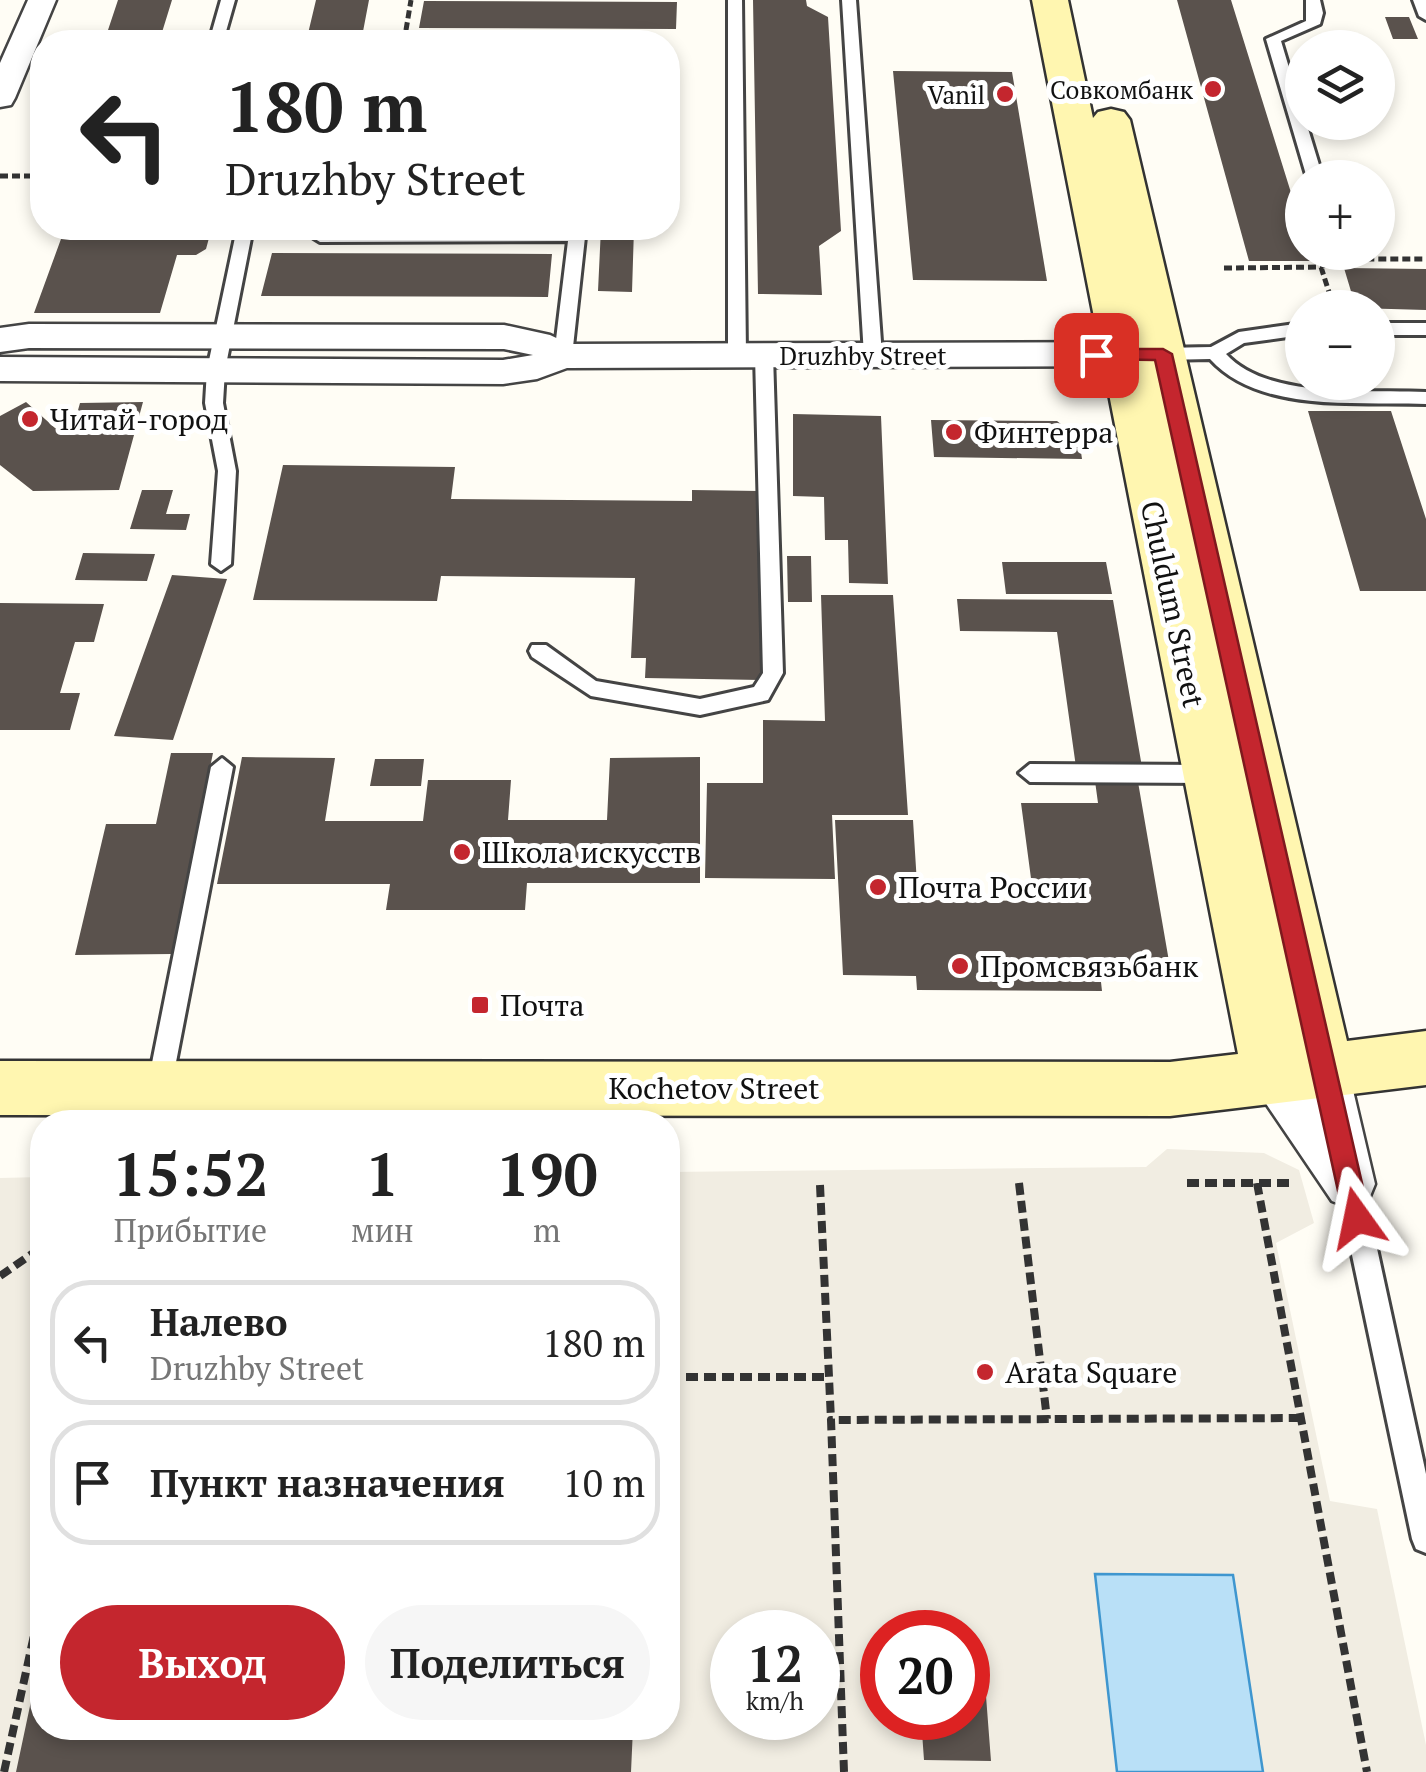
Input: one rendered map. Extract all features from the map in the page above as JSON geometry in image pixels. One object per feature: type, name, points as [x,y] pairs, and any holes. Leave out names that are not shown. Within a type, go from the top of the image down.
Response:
[{"type":"main road","name":"Chuldum Street","points":[[1050,0],[1142,354],[1298,1073]]},
{"type":"main road","name":"Chuldum Street","points":[[1084,0],[1209,774],[1298,1073]]},
{"type":"main road","name":"Kochetov Street","points":[[0,1088],[1170,1089],[1426,1058]]},
{"type":"street","points":[[0,98],[42,0]]},
{"type":"street","name":"Druzhby Street","points":[[0,340],[29,336],[503,372],[538,368],[563,356],[1142,354]]},
{"type":"street","name":"Druzhby Street","points":[[0,369],[219,353]]},
{"type":"street","name":"Chuldum Street","points":[[1298,1073],[1328,1184]]},
{"type":"lane","points":[[219,30],[228,0]]},
{"type":"lane","points":[[538,651],[591,688],[700,707],[761,694],[773,672],[750,355],[735,0]]},
{"type":"lane","points":[[850,0],[872,355]]},
{"type":"lane","points":[[1310,160],[1273,39],[1313,24],[1313,0]]},
{"type":"lane","points":[[1420,0],[1426,16]]},
{"type":"lane","points":[[220,564],[227,471],[214,402],[219,353],[243,240]]},
{"type":"lane","points":[[563,356],[577,240]]},
{"type":"lane","points":[[1395,329],[1426,329]]},
{"type":"lane","points":[[1142,354],[1215,353],[1239,338],[1285,331]]},
{"type":"lane","points":[[1215,353],[1237,375],[1261,384],[1317,393],[1426,398]]},
{"type":"lane","points":[[159,1088],[222,767]]},
{"type":"lane","points":[[1030,773],[1209,774]]},
{"type":"lane","name":"Chuldum Street","points":[[1328,1184],[1426,1539]]},
{"type":"path","points":[[406,30],[411,0]]},
{"type":"path","points":[[0,176],[30,176]]},
{"type":"path","points":[[1395,259],[1426,260]]},
{"type":"path","points":[[1224,268],[1285,267]]},
{"type":"path","points":[[1019,1183],[1046,1419]]},
{"type":"path","points":[[1186,1183],[1328,1184]]},
{"type":"path","points":[[1258,1183],[1367,1772]]},
{"type":"path","points":[[820,1185],[844,1772]]},
{"type":"path","points":[[0,1276],[30,1255]]},
{"type":"path","points":[[680,1376],[829,1376]]},
{"type":"path","points":[[831,1420],[1303,1418]]},
{"type":"path","points":[[4,1772],[30,1654]]},
{"type":"shaded area","name":"Arata Square","points":[[1167,1149],[1264,1153],[1299,1170],[1314,1223],[1276,1243],[1330,1501],[1377,1509],[1426,1745],[1426,1772],[0,1772],[0,1178],[30,1177],[30,1740],[680,1740],[680,1172],[1146,1167]]},
{"type":"water","points":[[1095,1574],[1233,1575],[1263,1772],[1117,1772]]},
{"type":"building","points":[[118,0],[172,0],[163,30],[108,30]]},
{"type":"building","points":[[316,0],[369,0],[363,30],[309,30]]},
{"type":"building","points":[[753,0],[806,0],[807,6],[828,17],[841,231],[819,246],[822,295],[758,294]]},
{"type":"building","points":[[1177,0],[1231,0],[1285,173],[1285,261],[1249,261]]},
{"type":"building","points":[[424,1],[677,2],[676,29],[419,28]]},
{"type":"building","points":[[1385,17],[1409,17],[1418,39],[1395,39],[1395,30],[1390,30]]},
{"type":"building","points":[[893,71],[1012,72],[1047,281],[913,280]]},
{"type":"building","points":[[61,240],[208,240],[206,249],[196,255],[177,255],[160,313],[34,313]]},
{"type":"building","points":[[600,240],[634,240],[632,292],[598,291]]},
{"type":"building","points":[[272,253],[552,254],[548,297],[261,296]]},
{"type":"building","points":[[1426,269],[1426,310],[1395,309],[1395,290],[1351,290],[1345,270]]},
{"type":"building","points":[[26,402],[55,428],[73,428],[80,403],[143,402],[119,490],[33,491],[0,465],[0,416]]},
{"type":"building","points":[[1308,411],[1391,411],[1426,519],[1426,591],[1360,591]]},
{"type":"building","points":[[793,414],[881,416],[888,584],[849,583],[848,540],[825,540],[824,497],[793,496]]},
{"type":"building","points":[[931,420],[1057,421],[1079,438],[1082,459],[934,457]]},
{"type":"building","points":[[283,465],[455,467],[451,499],[692,501],[692,490],[759,491],[761,680],[645,678],[646,658],[631,658],[635,578],[441,576],[437,601],[253,600]]},
{"type":"building","points":[[142,490],[173,490],[166,514],[190,514],[186,530],[130,529]]},
{"type":"building","points":[[83,553],[155,554],[147,581],[75,580]]},
{"type":"building","points":[[787,556],[811,556],[812,602],[788,602]]},
{"type":"building","points":[[1002,562],[1106,562],[1112,594],[1006,594]]},
{"type":"building","points":[[172,575],[227,579],[173,740],[114,736]]},
{"type":"building","points":[[821,595],[893,595],[908,815],[832,815],[835,879],[705,878],[707,783],[763,783],[763,720],[825,721]]},
{"type":"building","points":[[957,599],[1113,600],[1142,767],[1076,767],[1057,632],[960,631]]},
{"type":"building","points":[[0,603],[104,604],[94,642],[75,642],[60,693],[80,693],[70,730],[0,730]]},
{"type":"building","points":[[171,753],[213,753],[172,954],[75,955],[106,824],[156,824]]},
{"type":"building","name":"Школа искусств","points":[[242,757],[335,758],[325,821],[423,821],[428,780],[511,780],[508,820],[607,820],[610,758],[700,757],[700,883],[527,883],[525,910],[386,910],[390,884],[217,884]]},
{"type":"building","points":[[375,759],[424,759],[421,786],[370,786]]},
{"type":"building","name":"Почта России","points":[[1095,781],[1138,782],[1171,973],[1100,973],[1102,991],[917,990],[916,976],[843,975],[835,820],[913,820],[918,900],[1034,901],[1021,803],[1098,803]]},
{"type":"building","points":[[30,1706],[30,1740],[632,1740],[631,1772],[16,1772]]},
{"type":"building","points":[[923,1740],[989,1740],[991,1761],[924,1760]]},
{"type":"place","name":"Совкомбанк","points":[[1213,89]]},
{"type":"place","name":"Vanil","points":[[1005,94]]},
{"type":"place","name":"Читай-город","points":[[30,419]]},
{"type":"place","name":"Финтерра","points":[[954,432]]},
{"type":"place","name":"Школа искусств","points":[[462,852]]},
{"type":"place","name":"Почта России","points":[[878,887]]},
{"type":"place","name":"Промсвязьбанк","points":[[960,966]]},
{"type":"place","name":"Почта","points":[[480,1005]]},
{"type":"place","name":"Arata Square","points":[[985,1372]]},
{"type":"route","points":[[1096,355],[1163,354],[1357,1218]]}]
